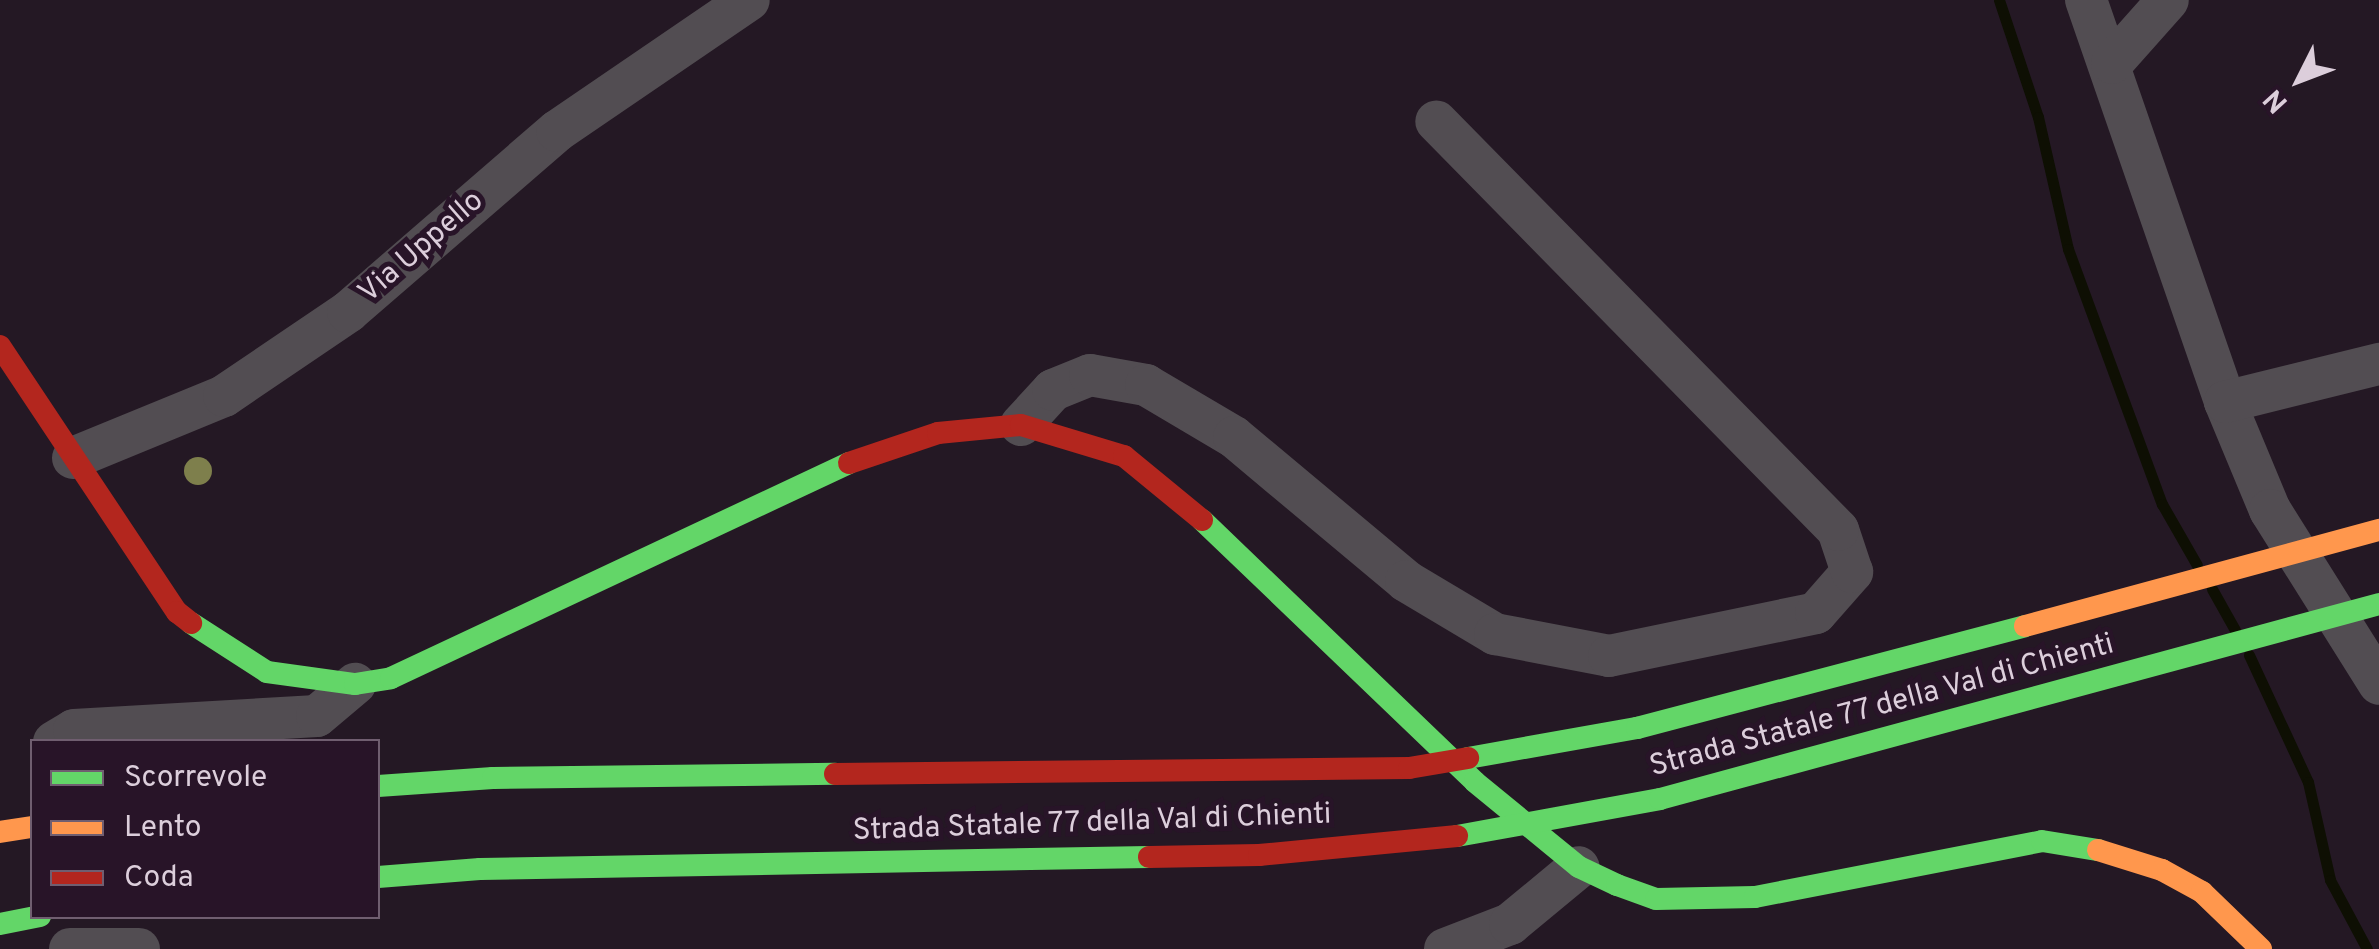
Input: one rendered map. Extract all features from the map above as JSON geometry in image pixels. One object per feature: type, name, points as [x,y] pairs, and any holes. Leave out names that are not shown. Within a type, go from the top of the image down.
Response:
[{"type":"main road","points":[[0,346],[145,570],[201,634],[267,672],[355,684],[424,666],[856,460],[938,433],[1021,425],[1090,440],[1124,456],[1177,496],[1475,782],[1579,867],[1656,899],[1704,902],[2008,844],[2080,845],[2162,870],[2202,892],[2261,949]]},
{"type":"main road","name":"Strada Statale 77 della Val di Chienti","points":[[380,786],[494,778],[1409,768],[1637,728],[2130,603],[2379,530]]},
{"type":"main road","name":"Strada Statale 77 della Val di Chienti","points":[[380,877],[480,869],[1259,855],[1473,835],[1660,799],[2379,604]]},
{"type":"main road","points":[[0,832],[30,827]]},
{"type":"main road","points":[[0,924],[30,918]]},
{"type":"street","name":"Via Uppello","points":[[73,458],[224,396],[348,312],[557,131],[750,0]]},
{"type":"street","points":[[2086,0],[2112,63],[2225,402],[2270,510],[2379,684]]},
{"type":"street","points":[[2112,63],[2168,0]]},
{"type":"street","points":[[1021,425],[1053,390],[1090,376],[1146,385],[1234,437],[1406,581],[1494,634],[1609,656],[1816,612],[1852,572],[1838,530],[1436,121]]},
{"type":"street","points":[[2225,402],[2379,364]]},
{"type":"street","points":[[59,739],[74,730],[317,716],[355,684]]},
{"type":"street","points":[[1445,949],[1510,924],[1579,867]]},
{"type":"street","points":[[61,919],[67,949],[140,949]]},
{"type":"waterway","points":[[1999,0],[2038,117],[2068,249],[2162,504],[2197,565]]},
{"type":"waterway","points":[[2212,589],[2235,630]]},
{"type":"waterway","points":[[2249,655],[2308,782],[2330,880],[2367,949]]},
{"type":"traffic: fast","points":[[191,623],[267,672],[355,684],[391,678],[849,463]]},
{"type":"traffic: fast","points":[[1202,520],[1475,782],[1579,867],[1617,885],[1656,899],[1755,897],[2042,841],[2098,850]]},
{"type":"traffic: fast","points":[[1457,836],[1660,799],[2379,604]]},
{"type":"traffic: fast","points":[[1468,758],[1637,728],[2025,626]]},
{"type":"traffic: fast","points":[[380,786],[493,778],[835,774]]},
{"type":"traffic: fast","points":[[380,877],[480,869],[1149,857]]},
{"type":"traffic: fast","points":[[0,924],[30,918]]},
{"type":"traffic: slow","points":[[2025,626],[2379,530]]},
{"type":"traffic: slow","points":[[0,832],[30,827]]},
{"type":"traffic: slow","points":[[2098,850],[2162,870],[2202,892],[2261,949]]},
{"type":"traffic: jam","points":[[0,346],[177,612],[191,623]]},
{"type":"traffic: jam","points":[[849,463],[938,433],[1021,425],[1124,456],[1202,520]]},
{"type":"traffic: jam","points":[[835,774],[1409,768],[1468,758]]},
{"type":"traffic: jam","points":[[1149,857],[1259,855],[1457,836]]}]
